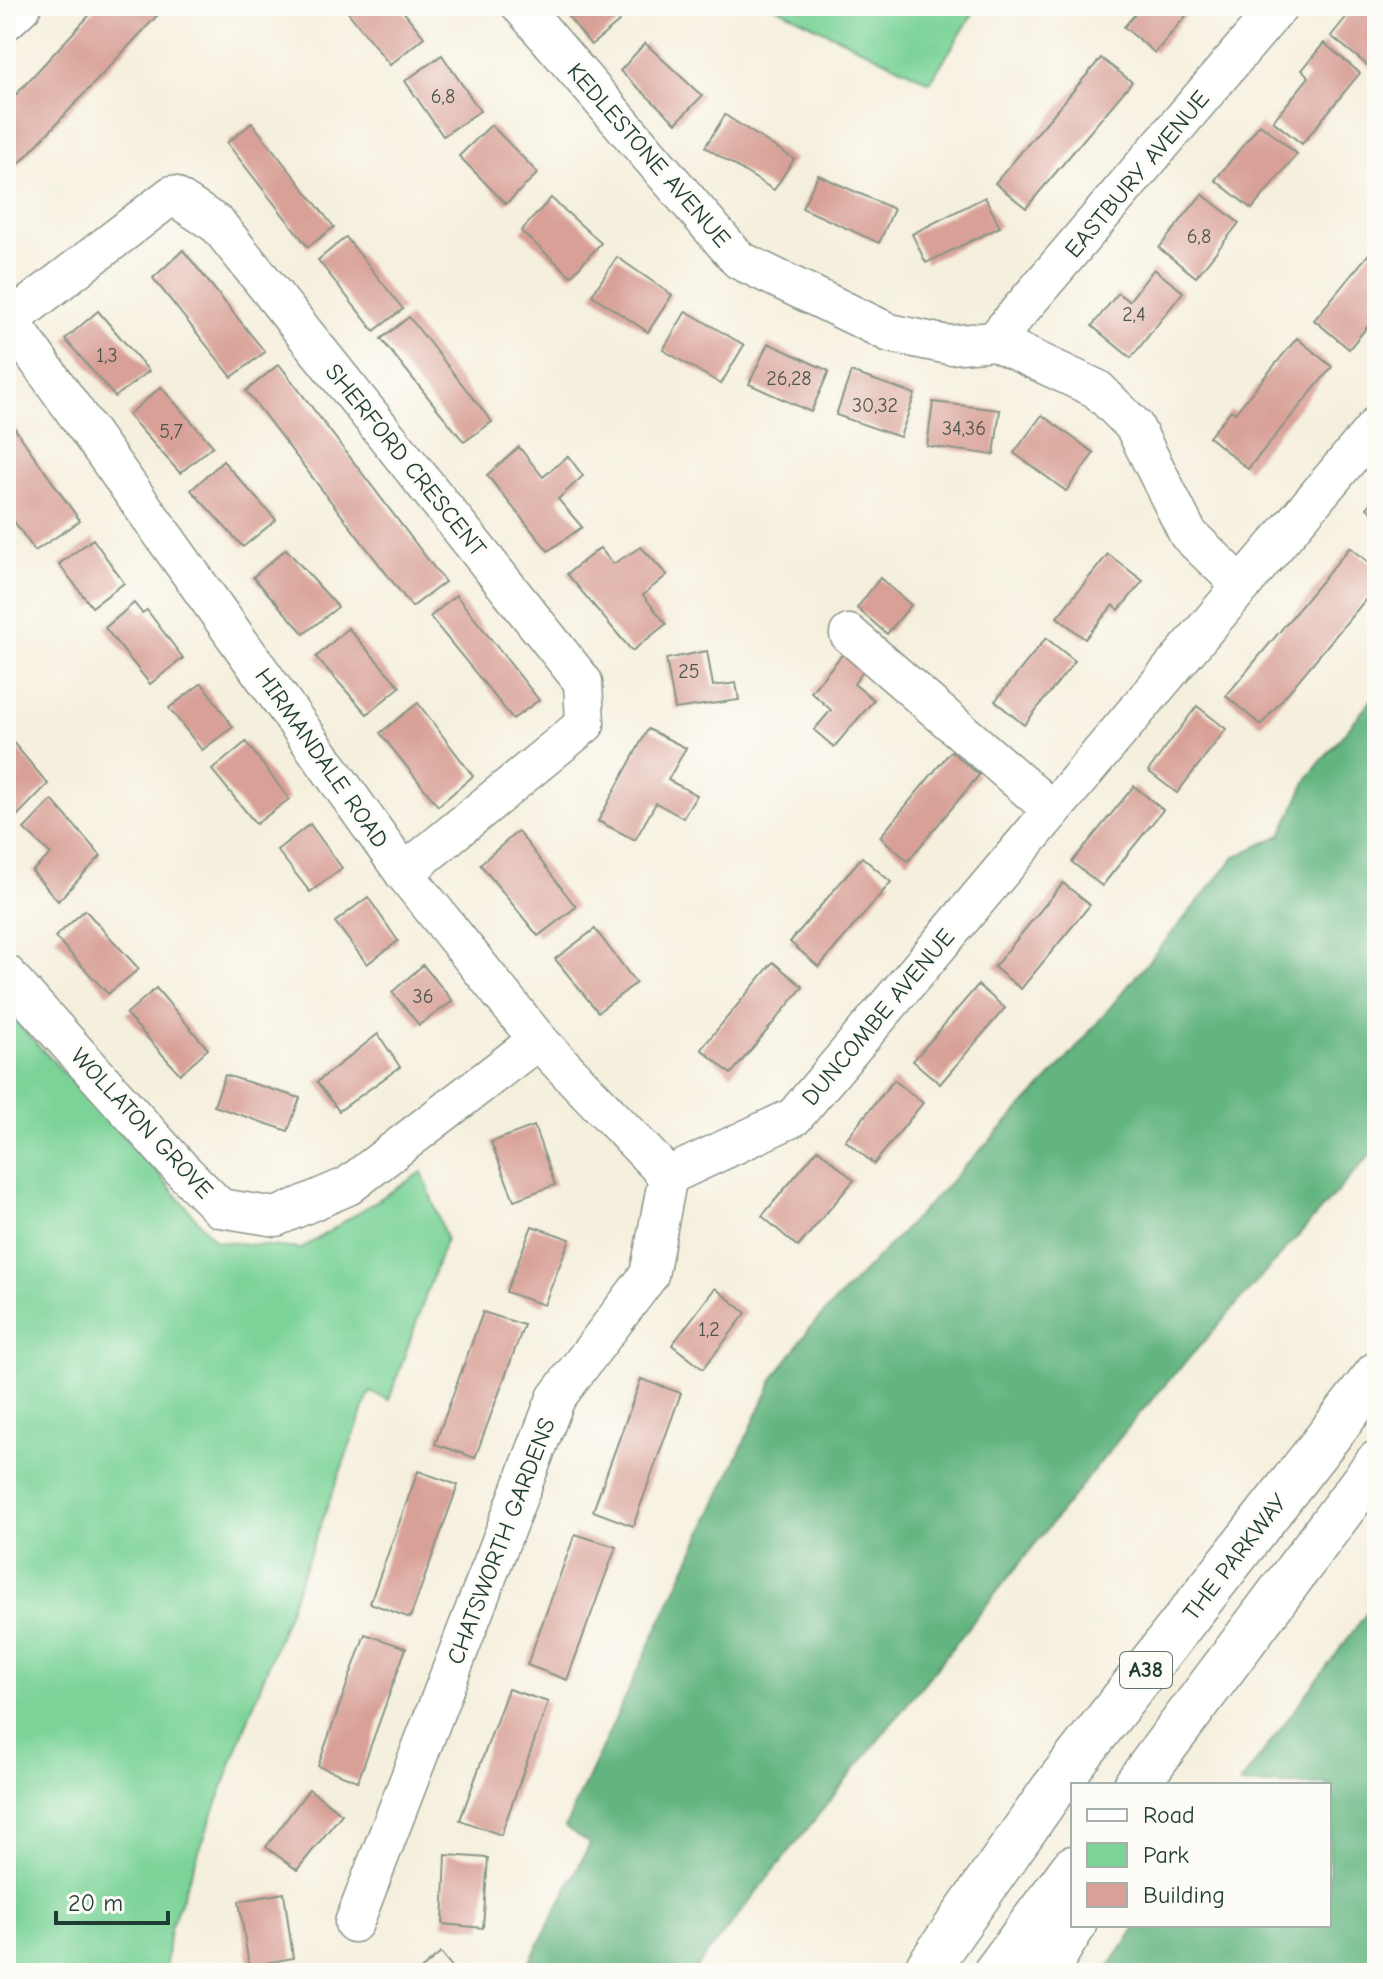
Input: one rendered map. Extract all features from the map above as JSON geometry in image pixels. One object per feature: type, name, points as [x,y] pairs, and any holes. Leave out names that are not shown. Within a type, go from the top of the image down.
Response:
[{"type":"highway","name":"THE PARKWAY","points":[[924,1973],[1053,1789],[1377,1374]]},
{"type":"highway","name":"A38","points":[[1137,1783],[1377,1463]]},
{"type":"highway","name":"A38","points":[[1160,1783],[1260,1619]]},
{"type":"highway","name":"A38","points":[[896,1973],[1053,1789]]},
{"type":"highway","points":[[995,1973],[1071,1871]]},
{"type":"highway","points":[[1044,1973],[1073,1927]]},
{"type":"street","points":[[6,21],[22,6]]},
{"type":"street","name":"KEDLESTONE AVENUE","points":[[521,6],[739,260],[890,333],[948,345],[994,341],[1097,389],[1134,426],[1188,534],[1242,586]]},
{"type":"street","name":"EASTBURY AVENUE","points":[[994,341],[1279,6]]},
{"type":"street","name":"SHERFORD CRESCENT","points":[[8,317],[172,195],[218,225],[583,682],[585,724],[404,873]]},
{"type":"street","name":"HIRMANDALE ROAD","points":[[8,317],[404,873],[538,1040],[668,1176]]},
{"type":"street","name":"DUNCOMBE AVENUE","points":[[668,1176],[794,1117],[1377,425]]},
{"type":"street","points":[[849,634],[1052,810]]},
{"type":"street","name":"WOLLATON GROVE","points":[[6,974],[181,1169],[220,1208],[276,1217],[348,1186],[538,1040]]},
{"type":"street","name":"CHATSWORTH GARDENS","points":[[354,1923],[556,1398],[649,1275],[668,1176]]},
{"type":"green space","points":[[773,6],[978,6],[930,82]]},
{"type":"green space","points":[[1377,693],[1377,1147],[1139,1414],[692,1973],[524,1973],[590,1844],[565,1827],[774,1378],[810,1328],[1063,1064],[1236,856],[1281,835],[1309,776]]},
{"type":"green space","points":[[6,1011],[156,1171],[215,1241],[301,1249],[422,1172],[446,1238],[389,1400],[370,1392],[170,1929],[165,1973],[6,1973]]},
{"type":"green space","points":[[1377,1599],[1377,1973],[1104,1973],[1137,1927],[1331,1927],[1331,1783],[1240,1783]]},
{"type":"building","points":[[98,6],[166,6],[6,178],[6,105]]},
{"type":"building","points":[[343,6],[399,6],[424,37],[390,65]]},
{"type":"building","points":[[560,6],[607,6],[619,22],[591,45]]},
{"type":"building","points":[[1142,6],[1194,6],[1155,53],[1124,27]]},
{"type":"building","points":[[1355,6],[1369,11],[1377,6],[1377,60],[1371,68],[1331,36]]},
{"type":"building","points":[[645,43],[702,96],[676,123],[620,71]]},
{"type":"building","points":[[1324,43],[1360,73],[1302,144],[1273,121],[1309,77],[1302,70]]},
{"type":"building","points":[[442,55],[480,111],[443,136],[405,81]]},
{"type":"building","points":[[1101,58],[1132,82],[1026,208],[995,183]]},
{"type":"building","points":[[725,115],[794,159],[774,190],[705,147]]},
{"type":"building","points":[[252,123],[334,227],[308,247],[227,143]]},
{"type":"building","points":[[1260,124],[1297,154],[1252,209],[1215,180]]},
{"type":"building","points":[[491,125],[538,173],[506,204],[459,156]]},
{"type":"building","points":[[818,175],[894,209],[879,243],[802,208]]},
{"type":"building","points":[[1202,194],[1239,223],[1196,277],[1159,248]]},
{"type":"building","points":[[985,197],[1000,227],[926,263],[912,234]]},
{"type":"building","points":[[551,198],[601,243],[571,276],[521,231]]},
{"type":"building","points":[[346,237],[403,309],[374,331],[318,260]]},
{"type":"building","points":[[1377,244],[1377,315],[1349,349],[1314,320]]},
{"type":"building","points":[[183,250],[265,352],[232,377],[153,278]]},
{"type":"building","points":[[617,257],[672,295],[648,332],[592,295]]},
{"type":"building","points":[[1154,269],[1183,292],[1131,358],[1092,326],[1118,293],[1129,301]]},
{"type":"building","points":[[98,311],[149,371],[115,397],[65,339]]},
{"type":"building","points":[[686,311],[744,345],[721,384],[663,350]]},
{"type":"building","points":[[409,317],[492,422],[464,442],[381,339]]},
{"type":"building","points":[[1297,338],[1332,367],[1248,469],[1209,437],[1231,410],[1235,413]]},
{"type":"building","points":[[768,343],[829,371],[811,412],[749,384]]},
{"type":"building","points":[[279,364],[445,582],[412,607],[246,391]]},
{"type":"building","points":[[851,372],[915,394],[900,437],[836,415]]},
{"type":"building","points":[[161,387],[213,446],[180,473],[128,415]]},
{"type":"building","points":[[933,402],[1000,410],[994,455],[927,446]]},
{"type":"building","points":[[1042,415],[1094,453],[1066,491],[1014,453]]},
{"type":"building","points":[[6,416],[80,521],[35,551],[6,510]]},
{"type":"building","points":[[519,447],[543,477],[568,456],[583,476],[558,499],[582,527],[548,551],[487,475]]},
{"type":"building","points":[[223,461],[276,520],[243,547],[191,490]]},
{"type":"building","points":[[1377,496],[1377,517],[1367,508]]},
{"type":"building","points":[[93,539],[124,583],[92,607],[59,564]]},
{"type":"building","points":[[641,547],[667,575],[643,595],[666,624],[632,651],[567,574],[600,548],[613,564]]},
{"type":"building","points":[[1350,547],[1377,569],[1377,586],[1261,725],[1226,696]]},
{"type":"building","points":[[286,549],[338,607],[304,634],[253,577]]},
{"type":"building","points":[[1108,554],[1143,581],[1119,610],[1113,605],[1085,639],[1057,617]]},
{"type":"building","points":[[880,578],[911,605],[887,634],[857,608]]},
{"type":"building","points":[[456,595],[539,700],[513,719],[430,617]]},
{"type":"building","points":[[134,603],[142,613],[147,610],[183,658],[150,684],[105,628]]},
{"type":"building","points":[[348,628],[400,687],[367,714],[316,657]]},
{"type":"building","points":[[1046,638],[1075,661],[1024,725],[995,701]]},
{"type":"building","points":[[846,650],[866,667],[854,684],[874,700],[834,747],[814,730],[831,710],[811,692]]},
{"type":"building","points":[[707,651],[713,686],[736,683],[739,700],[675,709],[666,659]]},
{"type":"building","points":[[202,683],[233,727],[202,750],[169,708]]},
{"type":"building","points":[[418,703],[473,776],[438,806],[380,733]]},
{"type":"building","points":[[1197,706],[1226,729],[1177,793],[1148,771]]},
{"type":"building","points":[[648,729],[686,748],[668,780],[697,795],[683,818],[656,803],[635,840],[598,821]]},
{"type":"building","points":[[6,734],[48,784],[16,817],[6,807]]},
{"type":"building","points":[[246,742],[289,799],[256,824],[212,770]]},
{"type":"building","points":[[951,751],[979,775],[908,861],[880,837]]},
{"type":"building","points":[[1134,786],[1163,810],[1102,886],[1072,862]]},
{"type":"building","points":[[52,800],[101,856],[58,901],[32,871],[51,854],[24,829]]},
{"type":"building","points":[[310,824],[342,868],[310,892],[277,850]]},
{"type":"building","points":[[518,831],[576,907],[538,936],[480,864]]},
{"type":"building","points":[[862,857],[891,882],[819,967],[790,942]]},
{"type":"building","points":[[1063,883],[1090,905],[1021,989],[994,967]]},
{"type":"building","points":[[368,897],[398,941],[367,964],[335,922]]},
{"type":"building","points":[[85,910],[139,969],[108,994],[55,937]]},
{"type":"building","points":[[595,929],[636,983],[598,1012],[555,959]]},
{"type":"building","points":[[773,962],[803,987],[731,1074],[701,1049]]},
{"type":"building","points":[[423,965],[453,1001],[419,1025],[392,992]]},
{"type":"building","points":[[978,985],[1005,1008],[940,1084],[913,1061]]},
{"type":"building","points":[[156,988],[208,1049],[180,1074],[126,1014]]},
{"type":"building","points":[[378,1034],[400,1067],[339,1111],[317,1082]]},
{"type":"building","points":[[225,1075],[300,1098],[288,1131],[214,1106]]},
{"type":"building","points":[[894,1080],[923,1103],[874,1164],[845,1140]]},
{"type":"building","points":[[534,1126],[555,1185],[514,1200],[491,1142]]},
{"type":"building","points":[[818,1149],[854,1180],[798,1247],[762,1216]]},
{"type":"building","points":[[532,1226],[570,1239],[544,1305],[506,1292]]},
{"type":"building","points":[[715,1288],[746,1313],[703,1369],[672,1345]]},
{"type":"building","points":[[483,1312],[524,1325],[475,1458],[435,1444]]},
{"type":"building","points":[[641,1379],[681,1393],[633,1526],[593,1511]]},
{"type":"building","points":[[418,1471],[458,1485],[410,1618],[370,1603]]},
{"type":"building","points":[[575,1534],[616,1547],[567,1680],[527,1665]]},
{"type":"building","points":[[365,1634],[406,1648],[358,1781],[318,1766]]},
{"type":"building","points":[[508,1689],[548,1702],[501,1835],[460,1820]]},
{"type":"building","points":[[309,1789],[342,1814],[297,1870],[266,1847]]},
{"type":"building","points":[[446,1855],[488,1858],[483,1928],[443,1924]]},
{"type":"building","points":[[284,1893],[293,1958],[249,1966],[239,1901]]},
{"type":"building","points":[[441,1953],[457,1973],[417,1973]]}]
